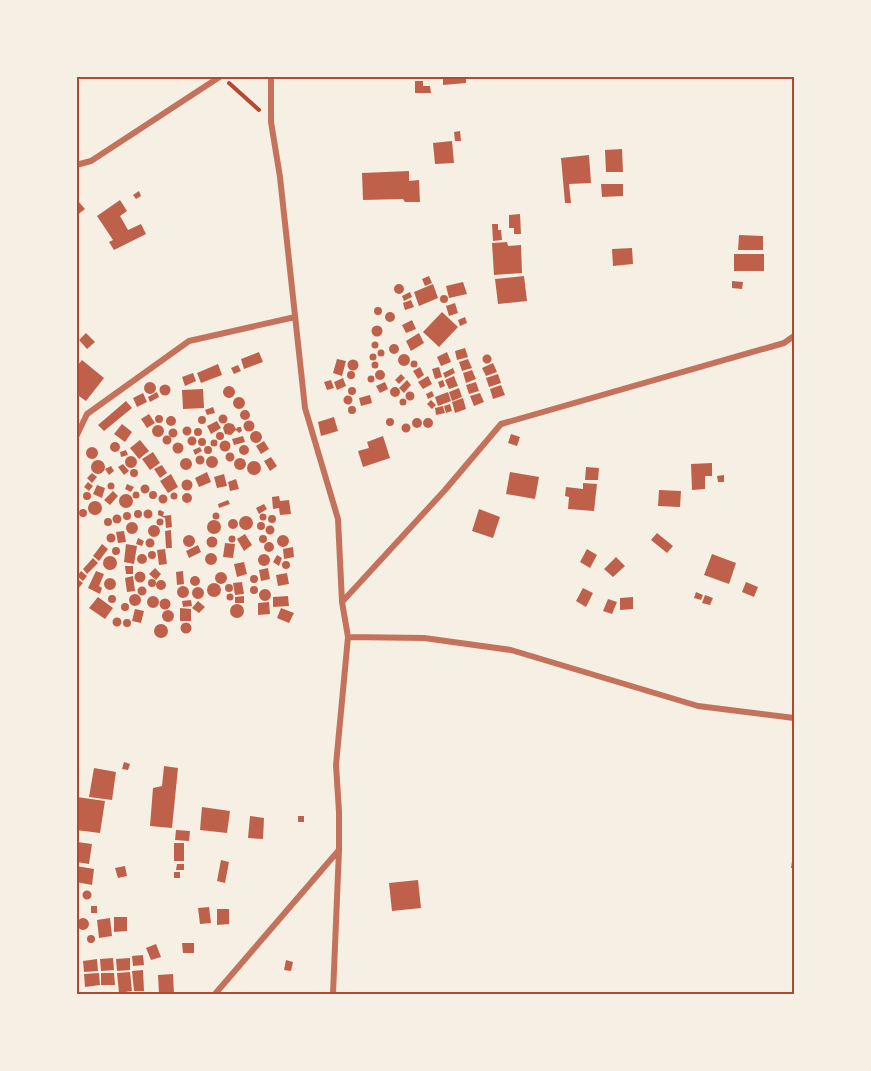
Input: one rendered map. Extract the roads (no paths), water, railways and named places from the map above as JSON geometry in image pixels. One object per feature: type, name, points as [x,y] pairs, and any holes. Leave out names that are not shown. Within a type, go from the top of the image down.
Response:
[{"type":"street","points":[[76,165],[91,160],[222,76]]},
{"type":"street","points":[[270,76],[272,122],[280,177],[304,408],[338,519],[342,602],[348,637],[336,765],[339,850],[333,994]]},
{"type":"street","points":[[76,437],[87,414],[189,340],[295,317]]},
{"type":"street","points":[[342,602],[445,490],[501,424],[784,343],[795,336]]},
{"type":"street","points":[[348,637],[424,638],[511,650],[698,706],[795,718]]},
{"type":"street","points":[[215,994],[339,850]]}]
